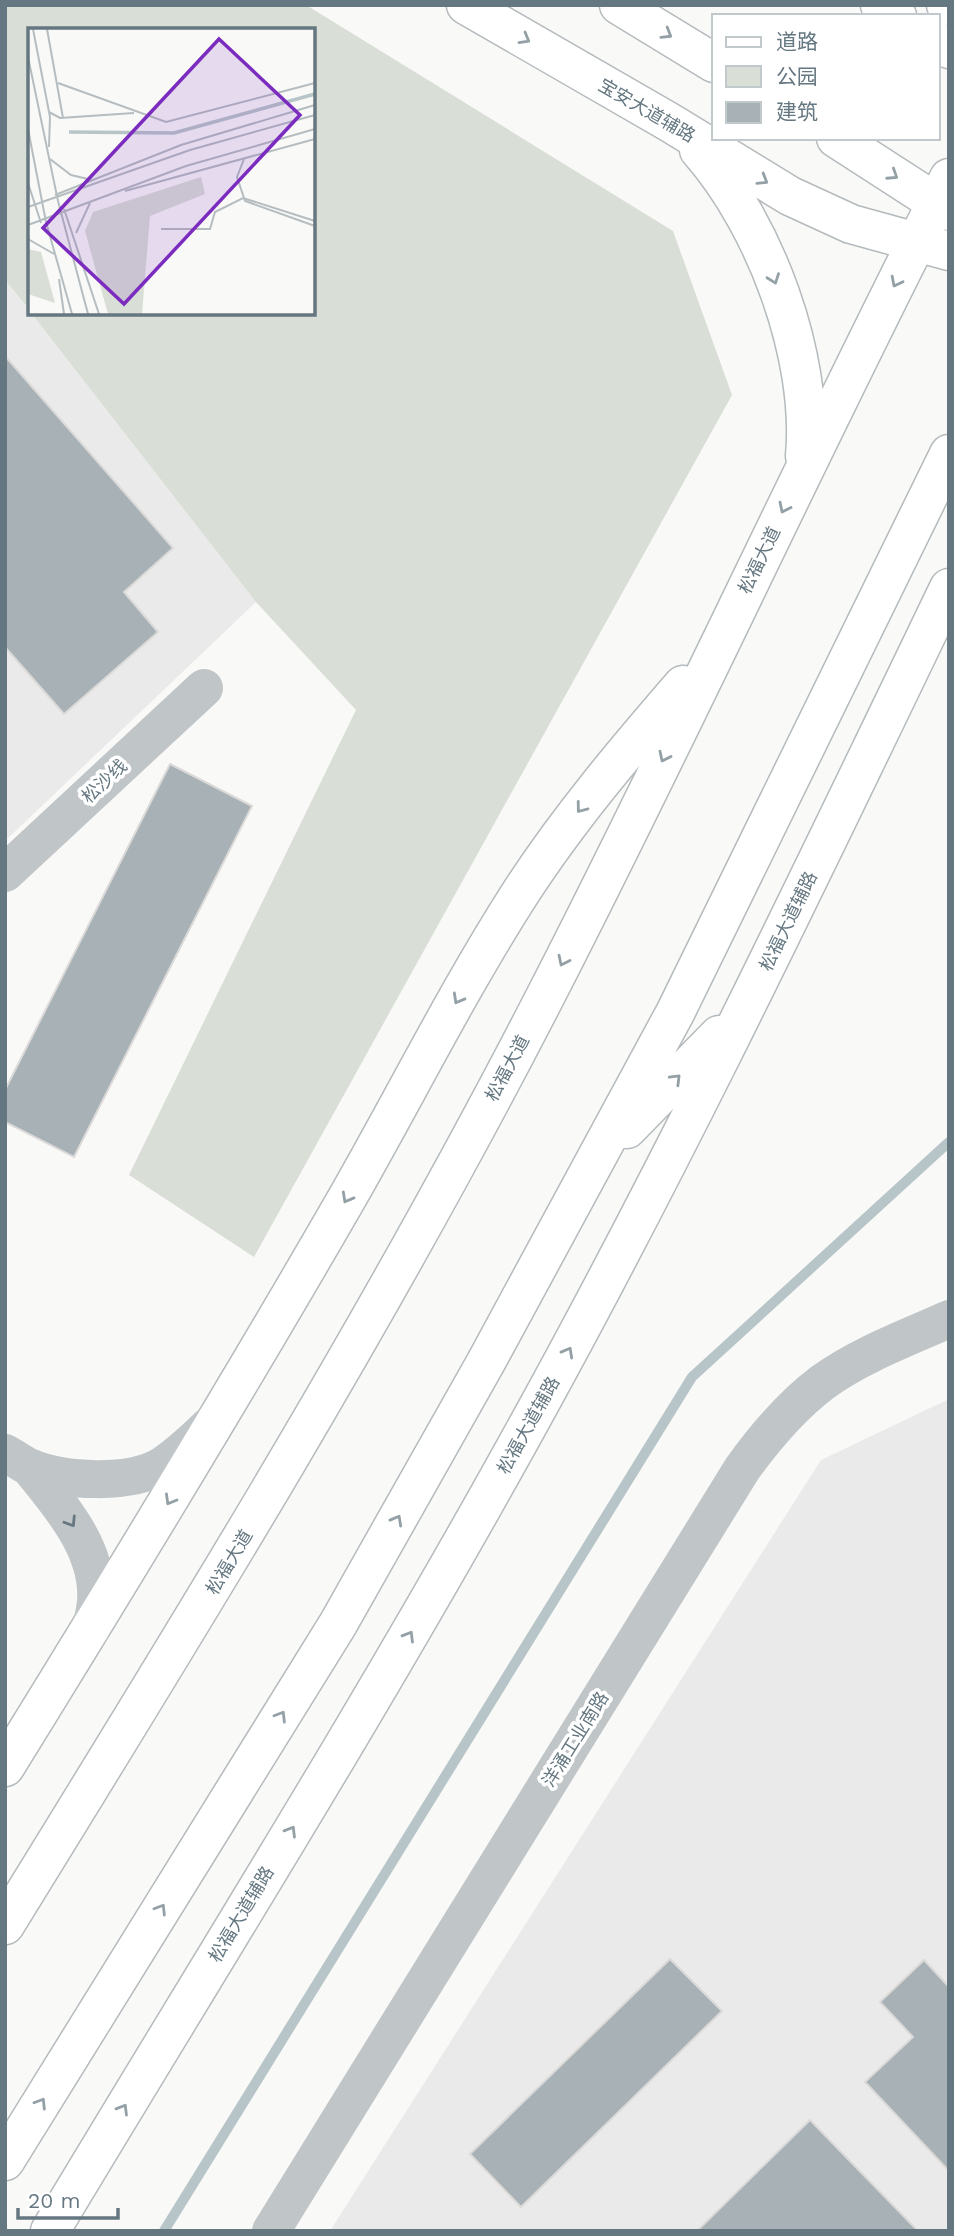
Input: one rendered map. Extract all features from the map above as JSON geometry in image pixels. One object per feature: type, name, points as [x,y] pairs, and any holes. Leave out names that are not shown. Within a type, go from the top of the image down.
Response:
[{"type":"main road","name":"宝安大道辅路","points":[[466,5],[669,122],[790,196],[851,223],[932,247]]},
{"type":"main road","points":[[619,5],[712,62]]},
{"type":"main road","points":[[669,122],[694,144],[719,173],[745,214],[767,261],[790,324],[798,358],[808,430],[804,467]]},
{"type":"main road","points":[[840,140],[944,197],[949,150]]},
{"type":"main road","name":"松福大道","points":[[5,1925],[229,1562],[416,1236],[546,995],[804,467],[932,247],[944,197]]},
{"type":"main road","points":[[5,2161],[338,1625],[486,1362],[675,1013],[949,454]]},
{"type":"main road","name":"松福大道辅路","points":[[50,2231],[421,1615],[575,1339],[748,1004],[946,595]]},
{"type":"main road","points":[[5,1767],[219,1416],[520,893],[601,782],[719,643]]},
{"type":"main road","points":[[582,1185],[620,1136],[748,1004]]},
{"type":"street","name":"松沙线","points":[[5,873],[204,688]]},
{"type":"street","name":"洋涌工业南路","points":[[271,2231],[757,1448],[793,1409],[824,1382],[849,1366],[949,1319]]},
{"type":"street","points":[[18,1460],[70,1477],[109,1479],[137,1475],[160,1467],[182,1451],[219,1416]]},
{"type":"street","points":[[18,1460],[55,1499],[86,1550],[94,1576],[96,1601],[91,1629]]},
{"type":"shaded area","points":[[5,280],[28,310],[28,315],[32,315],[256,602],[5,841]]},
{"type":"shaded area","points":[[949,1399],[949,2231],[330,2231],[821,1460]]},
{"type":"green space","points":[[5,5],[306,5],[673,231],[732,395],[254,1257],[129,1175],[356,710],[256,602],[33,315],[315,315],[315,28],[28,28],[28,309],[5,280]]},
{"type":"building","points":[[5,356],[173,548],[124,592],[158,632],[64,714],[5,647]]},
{"type":"building","points":[[170,764],[252,806],[74,1157],[5,1122],[5,1090]]},
{"type":"building","points":[[670,1959],[722,2011],[521,2207],[470,2154]]},
{"type":"building","points":[[924,1960],[949,1987],[949,2171],[865,2082],[913,2037],[880,2002]]},
{"type":"building","points":[[810,2120],[918,2231],[697,2231]]},
{"type":"waterway","points":[[164,2231],[692,1377],[949,1142]]}]
